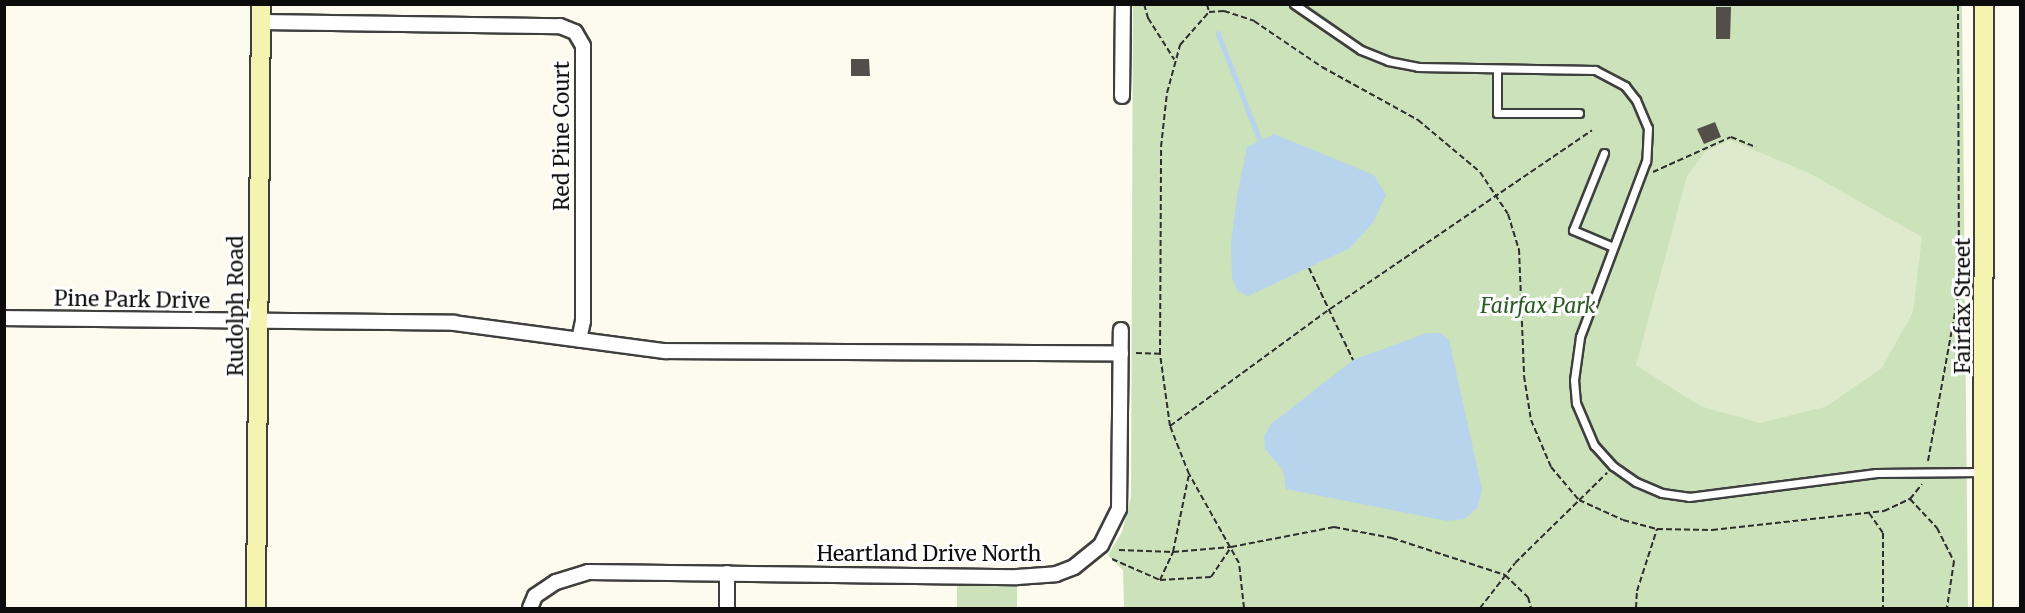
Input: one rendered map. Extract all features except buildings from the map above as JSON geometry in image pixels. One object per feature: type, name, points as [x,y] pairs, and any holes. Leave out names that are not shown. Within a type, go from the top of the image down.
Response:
[{"type":"street","points":[[1122,96],[1123,4]]},
{"type":"street","name":"Fairfax Street","points":[[1983,609],[1984,4]]},
{"type":"street","name":"Rudolph Road","points":[[256,609],[261,13]]},
{"type":"street","name":"Red Pine Court","points":[[261,13],[560,26],[575,32],[584,46],[583,321],[579,340]]},
{"type":"street","name":"Pine Park Drive","points":[[4,318],[259,323],[454,323],[665,351],[1121,353]]},
{"type":"street","name":"Heartland Drive North","points":[[532,602],[556,582],[588,572],[1036,577],[1074,567],[1101,545],[1119,509],[1121,330]]},
{"type":"street","points":[[727,573],[727,609]]},
{"type":"lane","points":[[1294,4],[1361,50],[1388,62],[1418,68],[1595,70],[1625,86],[1636,100],[1648,128],[1649,146],[1642,176],[1580,337],[1574,380],[1583,424],[1613,466],[1662,493],[1689,497],[1876,473],[1985,472]]},
{"type":"lane","points":[[1497,69],[1497,113],[1579,113]]},
{"type":"lane","points":[[1604,153],[1573,230],[1613,247]]},
{"type":"path","points":[[1144,4],[1174,59]]},
{"type":"path","points":[[1208,4],[1209,12]]},
{"type":"path","points":[[1244,609],[1243,582],[1232,547],[1189,474],[1170,426],[1160,354],[1161,147],[1174,59],[1188,33],[1209,12],[1224,10],[1254,21],[1322,67],[1418,120],[1464,155],[1508,214],[1519,249],[1524,376],[1531,420],[1551,467],[1579,500],[1623,520],[1658,529],[1712,530],[1869,513],[1910,499],[1926,472],[1959,290],[1958,4]]},
{"type":"path","points":[[1170,426],[1330,309],[1592,130]]},
{"type":"path","points":[[1642,176],[1731,137],[1756,147]]},
{"type":"path","points":[[1309,268],[1353,360]]},
{"type":"path","points":[[1121,353],[1160,354]]},
{"type":"path","points":[[1480,609],[1505,575],[1607,473]]},
{"type":"path","points":[[1160,580],[1173,552],[1189,474]]},
{"type":"path","points":[[1910,499],[1937,528],[1954,561],[1947,609]]},
{"type":"path","points":[[1869,513],[1883,533],[1883,609]]},
{"type":"path","points":[[1119,550],[1173,552],[1232,547],[1334,527],[1392,538],[1505,575],[1528,597],[1531,609]]},
{"type":"path","points":[[1636,609],[1637,591],[1658,529]]},
{"type":"path","points":[[1112,559],[1160,580],[1211,577],[1232,547]]},
{"type":"green space","name":"Fairfax Park","points":[[1133,5],[1962,5],[1968,608],[1124,608],[1123,570],[1108,555],[1122,532],[1131,497]]},
{"type":"green space","points":[[1730,140],[1809,173],[1922,237],[1913,312],[1882,368],[1825,407],[1760,423],[1700,406],[1636,365],[1687,176],[1705,152]]},
{"type":"green space","points":[[957,577],[1017,577],[1017,608],[957,608]]},
{"type":"water","points":[[1274,134],[1374,175],[1386,195],[1373,223],[1350,248],[1248,296],[1237,291],[1232,278],[1231,242],[1238,190],[1247,147]]},
{"type":"water","points":[[1427,333],[1440,333],[1449,340],[1482,489],[1478,507],[1465,519],[1447,521],[1286,489],[1283,470],[1265,449],[1264,436],[1271,424],[1353,360]]},
{"type":"waterway","points":[[1218,33],[1262,145]]}]
